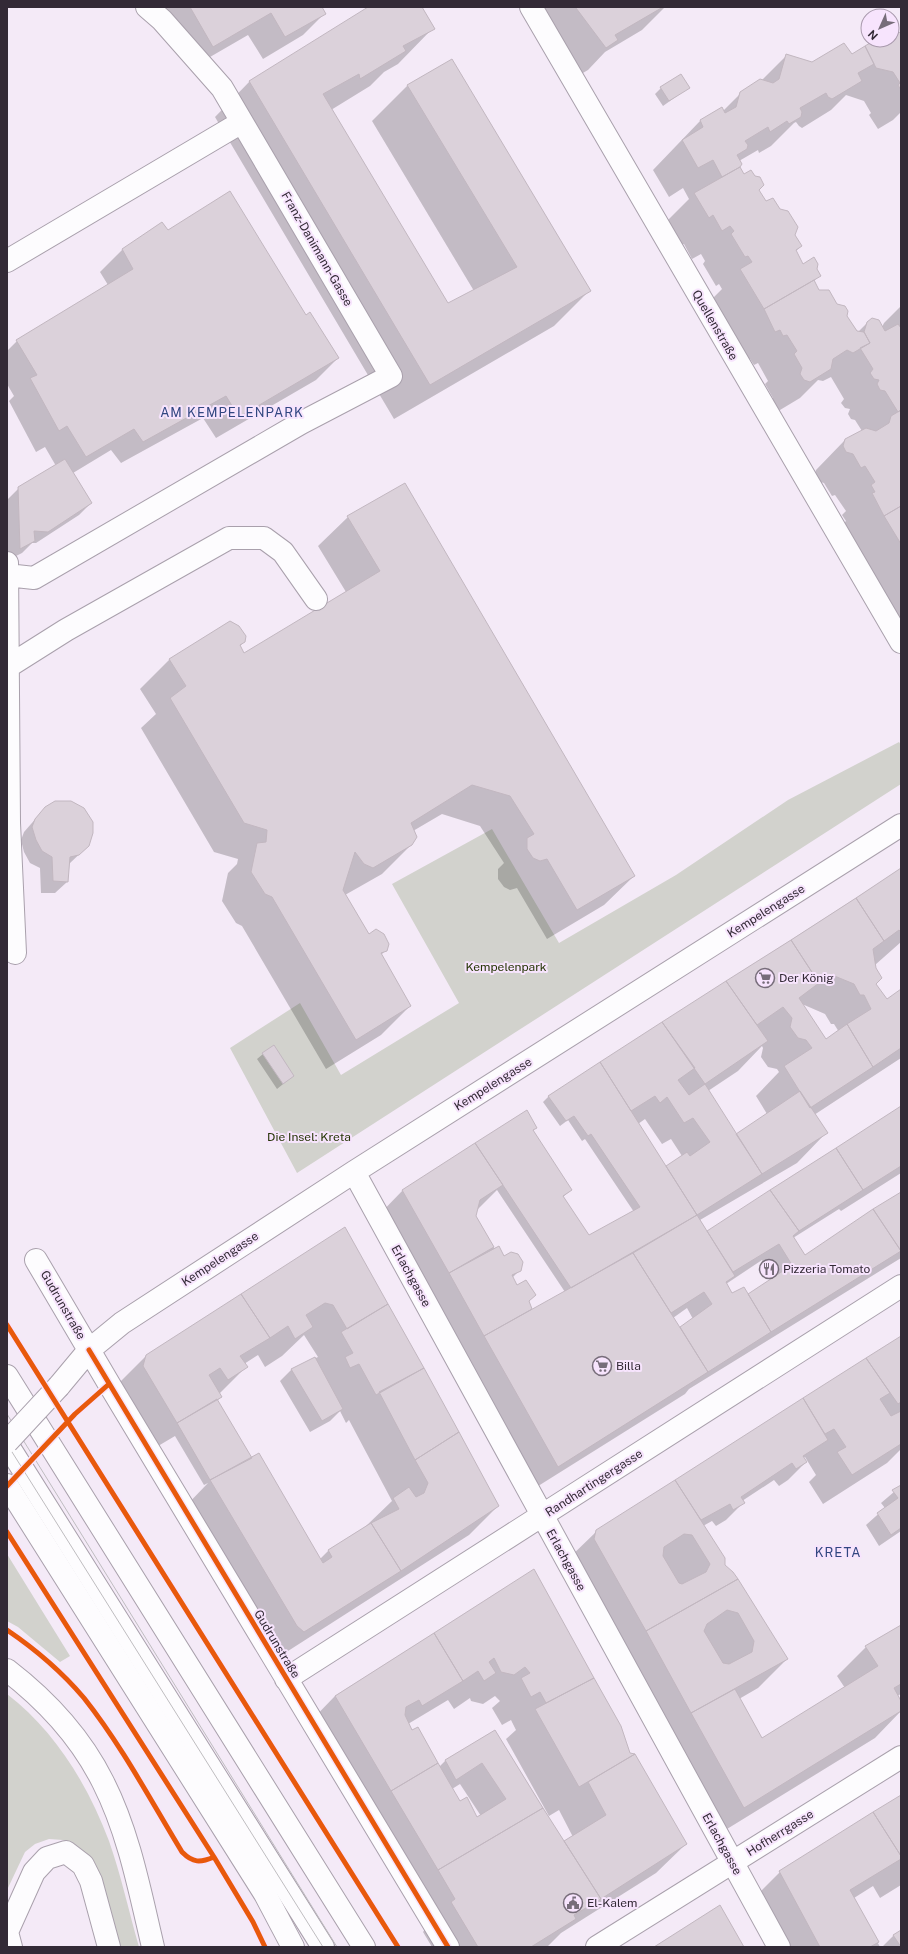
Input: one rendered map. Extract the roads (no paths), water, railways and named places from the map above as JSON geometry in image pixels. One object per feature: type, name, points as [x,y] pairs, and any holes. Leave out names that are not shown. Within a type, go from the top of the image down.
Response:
[{"type":"street","name":"Franz-Danimann-Gasse","points":[[7,575],[34,578],[301,423],[392,376],[222,88],[162,20],[147,7]]},
{"type":"street","name":"Quellenstraße","points":[[531,7],[901,642]]},
{"type":"street","points":[[7,261],[242,122]]},
{"type":"street","points":[[9,666],[66,630],[229,538],[264,538],[283,552],[316,599]]},
{"type":"street","points":[[7,563],[11,946]]},
{"type":"street","name":"Kempelengasse","points":[[7,1443],[59,1386],[89,1350],[122,1323],[354,1172],[901,825]]},
{"type":"street","name":"Erlachgasse","points":[[354,1172],[779,1947]]},
{"type":"street","name":"Gudrunstraße","points":[[36,1260],[448,1947]]},
{"type":"street","name":"Randhartingergasse","points":[[286,1679],[901,1286]]},
{"type":"street","points":[[7,1376],[364,1947]]},
{"type":"street","points":[[7,1443],[323,1947]]},
{"type":"street","points":[[7,1485],[265,1894],[293,1947]]},
{"type":"street","points":[[7,1670],[28,1686],[56,1714],[85,1752],[103,1782],[123,1831],[154,1947]]},
{"type":"street","name":"Hofherrgasse","points":[[597,1947],[901,1757]]},
{"type":"street","points":[[11,1947],[7,1932],[34,1872],[47,1858],[66,1852],[83,1865],[91,1881],[109,1947]]},
{"type":"tram line","points":[[7,1414],[337,1947]]},
{"type":"tram line","points":[[7,1444],[323,1947]]},
{"type":"place","name":"Der König","points":[[765,978]]},
{"type":"place","name":"Pizzeria Tomato","points":[[769,1269]]},
{"type":"place","name":"Billa","points":[[602,1366]]},
{"type":"place","name":"El-Kalem","points":[[573,1903]]},
{"type":"district","name":"AM KEMPELENPARK","points":[[232,412]]},
{"type":"district","name":"KRETA","points":[[838,1552]]},
{"type":"park label","name":"Kempelenpark","points":[[506,967]]},
{"type":"park label","name":"Die Insel: Kreta","points":[[309,1137]]}]
